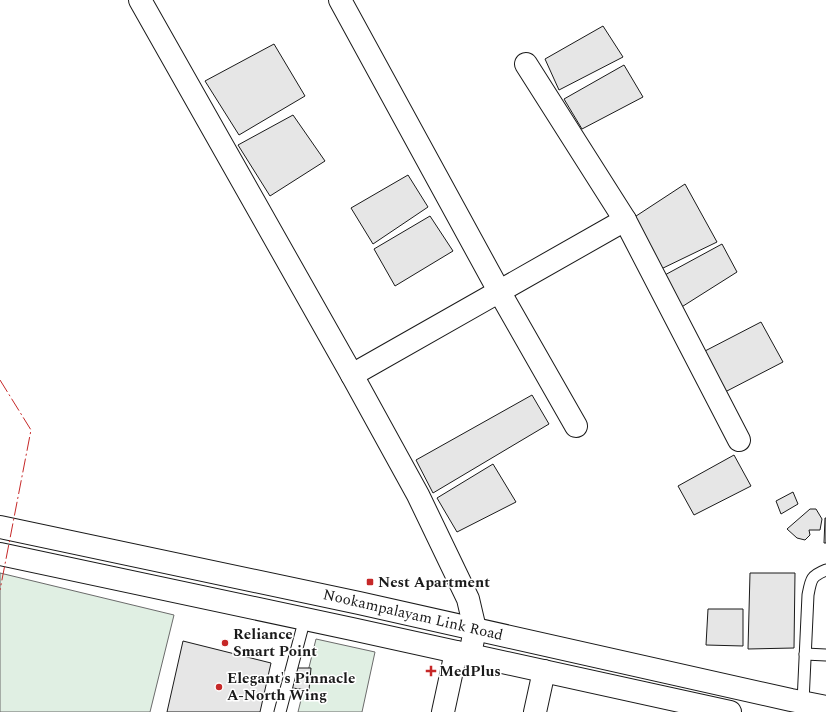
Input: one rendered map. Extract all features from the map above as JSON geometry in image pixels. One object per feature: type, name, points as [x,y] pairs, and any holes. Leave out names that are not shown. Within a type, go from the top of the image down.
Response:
[{"type":"street","points":[[140,0],[352,375],[418,495],[468,599],[475,629],[463,653],[443,712]]},
{"type":"street","points":[[340,0],[576,426]]},
{"type":"street","points":[[526,64],[625,220],[739,440]]},
{"type":"street","points":[[352,375],[625,220]]},
{"type":"street","name":"Nookampalayam Link Road","points":[[0,527],[359,603],[826,707]]},
{"type":"street","name":"Nookampalayam Link Road","points":[[0,554],[305,618],[544,671],[683,707],[730,712]]},
{"type":"street","points":[[535,712],[544,671]]},
{"type":"lane","points":[[803,702],[808,595],[810,582],[817,574],[826,570]]},
{"type":"lane","points":[[280,712],[305,618]]},
{"type":"lane","points":[[805,654],[826,655]]},
{"type":"green space","points":[[0,573],[174,615],[150,712],[0,712]]},
{"type":"green space","points":[[316,639],[375,652],[362,712],[298,712]]},
{"type":"building","points":[[603,26],[623,57],[559,90],[545,59]]},
{"type":"building","points":[[274,44],[305,96],[239,135],[205,81]]},
{"type":"building","points":[[624,65],[643,97],[582,129],[564,99]]},
{"type":"building","points":[[293,115],[325,161],[270,196],[238,145]]},
{"type":"building","points":[[408,175],[428,207],[373,244],[351,208]]},
{"type":"building","points":[[685,184],[717,242],[659,270],[630,220]]},
{"type":"building","points":[[430,216],[453,251],[395,286],[374,249]]},
{"type":"building","points":[[722,244],[737,272],[680,308],[663,276]]},
{"type":"building","points":[[761,322],[783,362],[725,392],[705,351]]},
{"type":"building","points":[[532,395],[549,424],[433,493],[416,460]]},
{"type":"building","points":[[734,455],[751,486],[694,515],[678,486]]},
{"type":"building","points":[[493,464],[516,502],[457,532],[437,498]]},
{"type":"building","points":[[793,492],[798,504],[781,514],[776,501]]},
{"type":"building","points":[[810,509],[816,509],[822,519],[820,530],[809,530],[810,535],[805,540],[797,538],[787,529]]},
{"type":"building","points":[[825,518],[826,543],[824,543]]},
{"type":"building","points":[[750,573],[795,573],[794,648],[748,649]]},
{"type":"building","points":[[708,609],[743,609],[743,646],[706,645]]},
{"type":"building","name":"Elegant's Pinnacle A-North Wing","points":[[183,641],[271,663],[260,712],[167,712]]},
{"type":"building","points":[[294,668],[311,668],[309,690],[292,688]]},
{"type":"power","points":[[0,380],[31,430],[0,590]]},
{"type":"place","name":"Nest Apartment","points":[[370,582]]},
{"type":"place","name":"Reliance Smart Point","points":[[225,643]]},
{"type":"place","name":"MedPlus","points":[[431,671]]},
{"type":"place","name":"Elegant's Pinnacle A-North Wing","points":[[219,687]]}]
